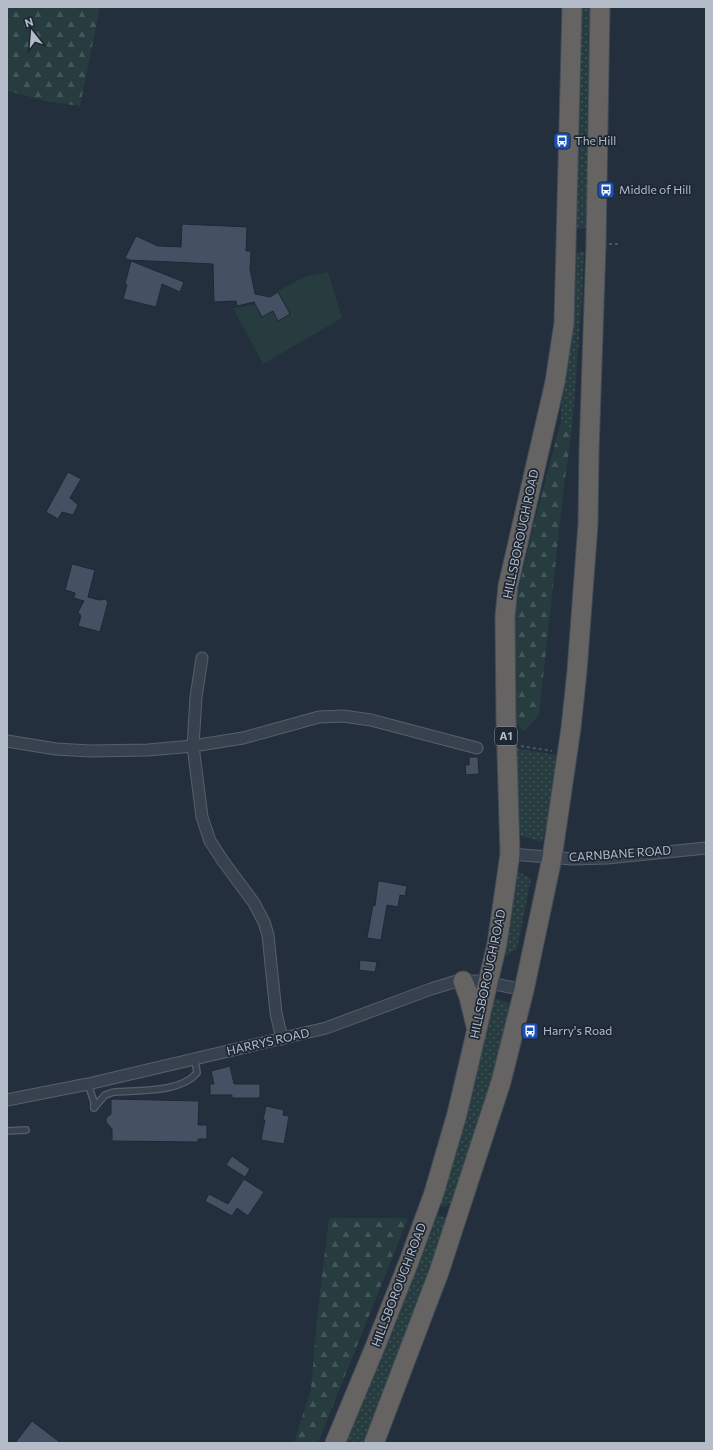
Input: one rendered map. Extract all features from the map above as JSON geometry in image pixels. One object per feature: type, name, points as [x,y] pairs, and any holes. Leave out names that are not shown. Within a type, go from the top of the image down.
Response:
[{"type":"highway","name":"HILLSBOROUGH ROAD","points":[[335,1443],[375,1348],[429,1209],[457,1114],[497,944],[510,854],[505,617],[508,586],[555,382],[564,323],[572,7]]},
{"type":"highway","points":[[374,1443],[439,1272],[501,1082],[524,990],[552,858],[579,657],[588,524],[589,445],[596,244],[600,7]]},
{"type":"highway","points":[[463,981],[469,997],[477,1029]]},
{"type":"street","points":[[202,658],[196,696],[192,746],[202,817],[210,841],[254,903],[264,922],[268,935],[276,1013],[282,1039]]},
{"type":"street","points":[[7,741],[56,749],[90,751],[148,750],[192,746],[242,738],[319,717],[343,716],[371,720],[477,748]]},
{"type":"street","name":"CARNBANE ROAD","points":[[510,854],[573,859],[607,858],[706,848]]},
{"type":"street","name":"HARRYS ROAD","points":[[7,1100],[88,1084],[326,1028],[431,989],[457,981],[480,981],[524,990]]},
{"type":"lane","points":[[88,1084],[94,1102],[94,1108],[105,1095],[114,1092],[175,1087],[181,1085],[192,1079],[197,1073],[195,1059]]},
{"type":"lane","points":[[7,1131],[26,1130]]},
{"type":"path","points":[[507,744],[567,753]]},
{"type":"green space","points":[[7,7],[100,7],[80,106],[51,102],[7,91]]},
{"type":"green space","points":[[579,7],[591,7],[586,228],[575,229]]},
{"type":"green space","points":[[584,251],[582,299],[572,429],[561,421],[561,408],[573,320],[575,253]]},
{"type":"green space","points":[[328,272],[342,318],[263,364],[233,308],[251,306],[304,277]]},
{"type":"green space","points":[[561,421],[572,429],[564,486],[539,715],[524,731],[511,719],[512,617],[533,528]]},
{"type":"green space","points":[[515,748],[561,756],[548,821],[542,842],[515,834]]},
{"type":"green space","points":[[517,871],[531,879],[517,949],[506,955]]},
{"type":"green space","points":[[494,998],[511,1004],[489,1094],[452,1202],[443,1207],[437,1204]]},
{"type":"green space","points":[[437,1215],[450,1219],[368,1443],[343,1443],[420,1260]]},
{"type":"green space","points":[[329,1218],[408,1218],[318,1443],[294,1443],[311,1389],[317,1318]]},
{"type":"building","points":[[182,224],[247,227],[246,251],[251,251],[250,269],[255,294],[270,297],[278,292],[290,314],[278,321],[273,311],[262,317],[254,302],[237,306],[236,301],[214,302],[213,264],[129,260],[125,258],[136,236],[158,246],[181,247]]},
{"type":"building","points":[[131,261],[184,282],[180,292],[162,284],[156,307],[123,299]]},
{"type":"building","points":[[68,472],[81,479],[70,498],[78,505],[73,515],[62,512],[58,519],[46,512]]},
{"type":"building","points":[[72,564],[95,570],[88,597],[99,600],[105,599],[108,602],[100,632],[78,626],[81,616],[78,612],[84,601],[74,598],[75,593],[65,590]]},
{"type":"building","points":[[469,757],[478,757],[479,774],[466,775],[465,765],[469,765]]},
{"type":"building","points":[[380,881],[407,886],[405,896],[400,895],[398,907],[387,905],[381,940],[367,938],[373,905],[375,906],[378,882]]},
{"type":"building","points":[[360,960],[377,962],[375,972],[359,970]]},
{"type":"building","points":[[230,1066],[234,1084],[260,1084],[260,1098],[232,1098],[232,1095],[210,1095],[210,1084],[214,1084],[211,1071]]},
{"type":"building","points":[[111,1099],[199,1101],[198,1125],[207,1125],[207,1139],[198,1139],[198,1142],[112,1141],[112,1129],[106,1122],[106,1118],[111,1114]]},
{"type":"building","points":[[266,1106],[284,1110],[283,1115],[289,1116],[284,1144],[261,1140]]},
{"type":"building","points":[[232,1156],[250,1169],[245,1177],[226,1165]]},
{"type":"building","points":[[244,1179],[264,1192],[248,1216],[237,1208],[232,1216],[205,1201],[209,1194],[228,1204]]},
{"type":"building","points":[[32,1421],[61,1443],[15,1443]]},
{"type":"place","name":"The Hill","points":[[562,141]]},
{"type":"place","name":"Middle of Hill","points":[[606,190]]},
{"type":"place","name":"Harry's Road","points":[[530,1031]]}]
